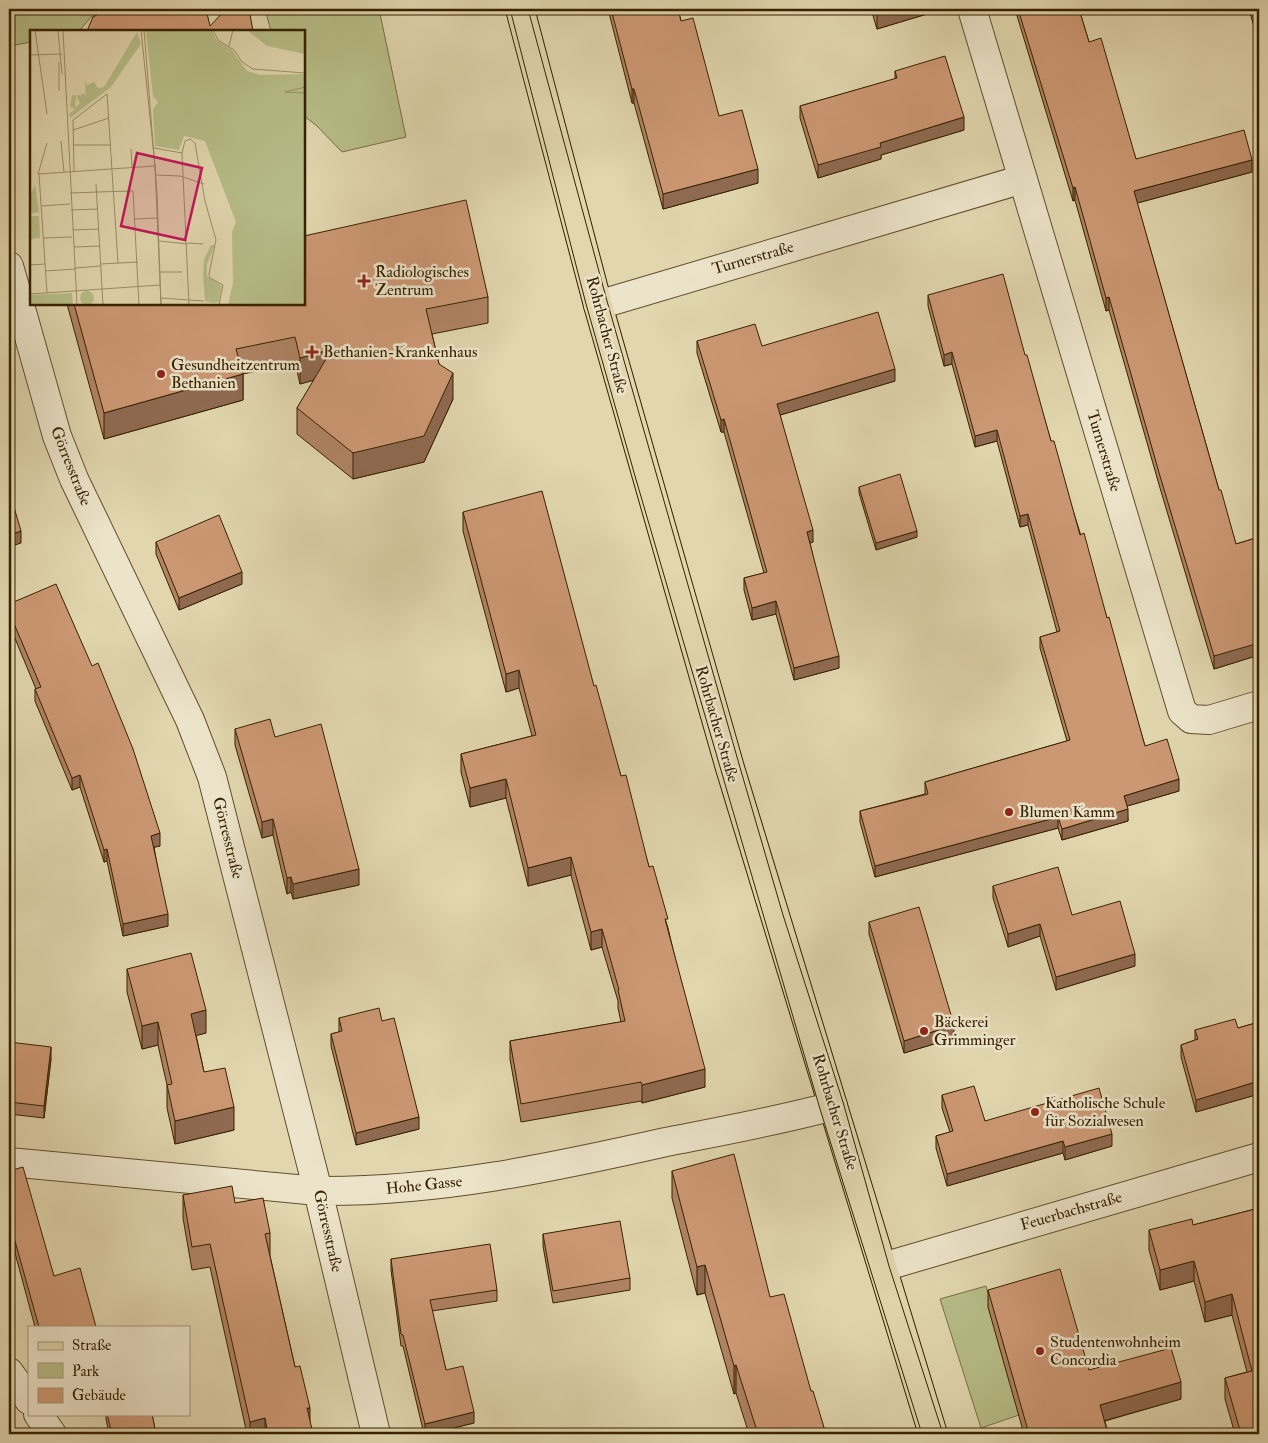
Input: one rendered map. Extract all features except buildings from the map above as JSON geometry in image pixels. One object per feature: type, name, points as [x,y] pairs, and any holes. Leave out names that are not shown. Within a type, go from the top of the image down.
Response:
[{"type":"main road","name":"Rohrbacher Straße","points":[[520,9],[598,305],[730,768],[933,1434]]},
{"type":"street","name":"Turnerstraße","points":[[972,9],[1182,711],[1191,720],[1209,720],[1259,705]]},
{"type":"street","name":"Turnerstraße","points":[[598,305],[1022,179]]},
{"type":"street","name":"Görresstraße","points":[[9,266],[57,436],[74,479],[190,720],[212,777],[318,1191],[376,1434]]},
{"type":"street","name":"Hohe Gasse","points":[[9,1162],[318,1191],[365,1191],[455,1183],[576,1162],[833,1106]]},
{"type":"street","name":"Feuerbachstraße","points":[[882,1267],[1259,1157]]},
{"type":"street","points":[[9,1372],[28,1399]]},
{"type":"street","points":[[39,1416],[52,1434]]},
{"type":"green space","points":[[9,9],[111,9],[91,17],[80,30],[30,30],[30,42],[9,46]]},
{"type":"green space","points":[[265,9],[379,9],[406,137],[342,152],[317,126],[305,117],[305,30],[271,30]]},
{"type":"green space","points":[[986,1286],[1019,1415],[981,1428],[940,1299]]},
{"type":"tram line","points":[[510,9],[586,304],[635,476],[820,1109],[922,1434]]},
{"type":"tram line","points":[[528,9],[607,301],[739,764],[783,915],[843,1102],[889,1266],[943,1434]]},
{"type":"place","name":"Radiologisches Zentrum","points":[[364,281]]},
{"type":"place","name":"Bethanien-Krankenhaus","points":[[312,352]]},
{"type":"place","name":"Gesundheitzentrum Bethanien","points":[[161,374]]},
{"type":"place","name":"Blumen Kamm","points":[[1009,812]]},
{"type":"place","name":"Bäckerei Grimminger","points":[[924,1031]]},
{"type":"place","name":"Katholische Schule für Sozialwesen","points":[[1035,1112]]},
{"type":"place","name":"Studentenwohnheim Concordia","points":[[1040,1351]]}]
